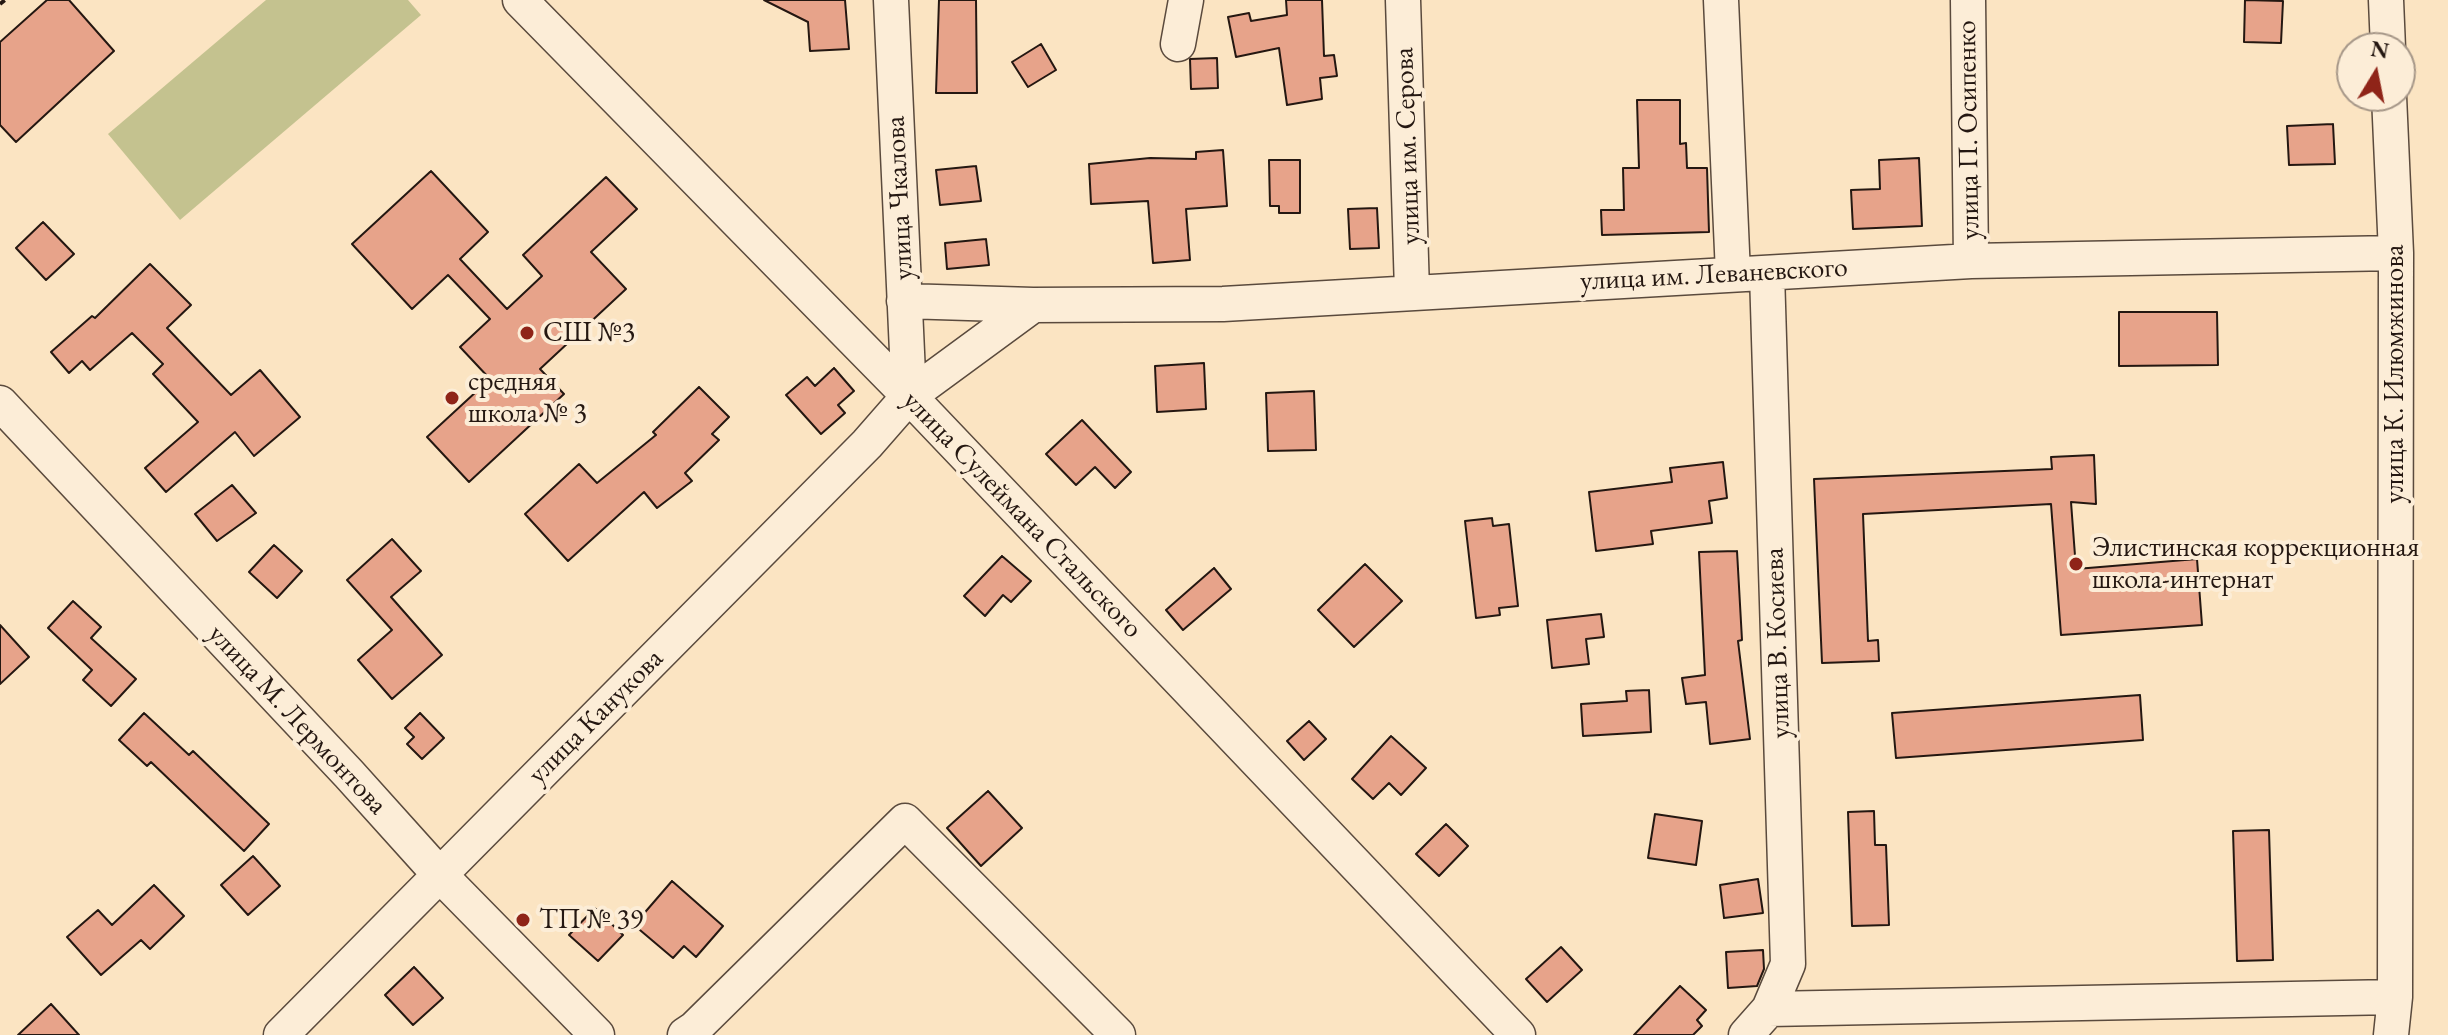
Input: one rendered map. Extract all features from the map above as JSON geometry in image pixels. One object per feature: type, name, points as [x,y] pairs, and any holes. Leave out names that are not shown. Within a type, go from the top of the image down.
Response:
[{"type":"street","name":"улица Сулеймана Стальского","points":[[520,0],[909,396],[1518,1035]]},
{"type":"street","name":"улица Чкалова","points":[[891,0],[909,396]]},
{"type":"street","points":[[1178,44],[1186,0]]},
{"type":"street","name":"улица им. Серова","points":[[1403,0],[1412,291]]},
{"type":"street","points":[[1721,0],[1750,274]]},
{"type":"street","name":"улица П. Осипенко","points":[[1968,0],[1971,261]]},
{"type":"street","points":[[2386,0],[2387,32]]},
{"type":"street","name":"улица К. Илюмжинова","points":[[2390,112],[2396,253],[2395,997],[2391,1035]]},
{"type":"street","name":"улица им. Леваневского","points":[[904,301],[1033,305],[1223,304],[1971,261],[2396,253]]},
{"type":"street","name":"улица В. Косиева","points":[[1746,1035],[1769,1009],[1788,964],[1750,274]]},
{"type":"street","points":[[909,396],[1033,305]]},
{"type":"street","name":"улица Канукова","points":[[281,1035],[867,444],[909,396]]},
{"type":"street","name":"улица М. Лермонтова","points":[[0,403],[338,762],[439,874],[597,1035]]},
{"type":"street","points":[[685,1035],[905,821],[1118,1035]]},
{"type":"street","points":[[1769,1009],[2395,997]]},
{"type":"path","points":[[0,4],[5,0]]},
{"type":"shaded area","points":[[266,0],[408,0],[421,15],[180,220],[108,134]]},
{"type":"building","points":[[47,0],[69,0],[114,51],[16,142],[0,125],[0,42]]},
{"type":"building","points":[[764,0],[845,0],[849,49],[810,51],[808,22]]},
{"type":"building","points":[[939,0],[976,0],[977,93],[936,93]]},
{"type":"building","points":[[1286,0],[1322,0],[1324,56],[1334,55],[1337,76],[1320,78],[1322,99],[1287,105],[1279,48],[1236,57],[1228,17],[1249,13],[1251,21],[1287,15]]},
{"type":"building","points":[[2245,0],[2283,1],[2281,43],[2244,42]]},
{"type":"building","points":[[1041,44],[1056,70],[1028,87],[1012,62]]},
{"type":"building","points":[[1217,58],[1218,88],[1191,89],[1190,59]]},
{"type":"building","points":[[1637,100],[1680,100],[1680,144],[1686,143],[1687,168],[1707,168],[1709,232],[1602,235],[1601,210],[1624,210],[1623,168],[1639,168]]},
{"type":"building","points":[[2333,124],[2335,164],[2289,165],[2287,126]]},
{"type":"building","points":[[1223,150],[1227,206],[1186,209],[1190,260],[1153,263],[1148,201],[1091,204],[1089,164],[1150,158],[1196,159],[1196,152]]},
{"type":"building","points":[[1919,158],[1922,226],[1853,229],[1851,190],[1880,189],[1879,160]]},
{"type":"building","points":[[1269,160],[1300,160],[1300,213],[1279,213],[1279,206],[1270,206]]},
{"type":"building","points":[[976,166],[981,201],[940,205],[936,170]]},
{"type":"building","name":"СШ №3","points":[[431,171],[488,232],[460,259],[507,309],[542,276],[523,255],[606,177],[637,209],[591,252],[626,289],[540,369],[564,394],[469,482],[427,437],[490,379],[460,347],[490,319],[448,275],[412,309],[352,244]]},
{"type":"building","points":[[1377,208],[1379,248],[1350,249],[1348,209]]},
{"type":"building","points":[[43,222],[74,254],[46,280],[16,248]]},
{"type":"building","points":[[986,239],[989,265],[947,269],[945,243]]},
{"type":"building","points":[[150,264],[191,305],[167,328],[231,395],[260,370],[300,417],[254,456],[235,432],[166,492],[145,468],[198,422],[153,374],[163,364],[132,333],[90,370],[82,361],[69,373],[51,352],[92,316],[95,318]]},
{"type":"building","points":[[2119,312],[2217,312],[2218,365],[2119,366]]},
{"type":"building","points":[[1204,363],[1206,409],[1157,412],[1155,366]]},
{"type":"building","points":[[834,368],[854,391],[838,405],[845,413],[821,434],[786,395],[807,377],[815,386]]},
{"type":"building","points":[[699,387],[729,417],[712,434],[719,440],[685,473],[692,481],[657,508],[644,492],[568,561],[525,514],[579,464],[597,483],[656,435],[653,432]]},
{"type":"building","points":[[1314,391],[1316,450],[1268,451],[1266,393]]},
{"type":"building","points":[[1082,420],[1131,472],[1115,488],[1095,467],[1076,485],[1046,454]]},
{"type":"building","points":[[2094,455],[2096,504],[2071,502],[2076,569],[2197,559],[2202,625],[2061,635],[2051,504],[1863,514],[1868,641],[1878,640],[1879,661],[1822,663],[1814,479],[2052,469],[2051,457]]},
{"type":"building","points":[[1723,462],[1727,498],[1709,501],[1712,523],[1651,531],[1653,544],[1596,551],[1589,492],[1672,482],[1670,468]]},
{"type":"building","points":[[232,485],[256,513],[217,541],[195,514]]},
{"type":"building","points":[[1492,518],[1493,526],[1509,524],[1518,606],[1499,608],[1500,615],[1476,618],[1465,521]]},
{"type":"building","points":[[392,539],[421,571],[391,597],[442,655],[392,699],[358,660],[392,630],[347,580]]},
{"type":"building","points":[[274,545],[302,571],[277,598],[249,572]]},
{"type":"building","points":[[1737,551],[1742,640],[1738,641],[1750,739],[1710,744],[1706,702],[1686,704],[1682,678],[1705,675],[1699,552]]},
{"type":"building","points":[[1002,556],[1031,581],[1011,602],[1003,595],[985,616],[964,596]]},
{"type":"building","points":[[1365,564],[1402,601],[1354,647],[1318,610]]},
{"type":"building","points":[[1214,568],[1231,589],[1183,630],[1166,610]]},
{"type":"building","points":[[73,601],[101,627],[91,638],[136,679],[111,706],[83,680],[92,670],[48,628]]},
{"type":"building","points":[[1601,614],[1604,637],[1586,639],[1589,664],[1552,668],[1547,620]]},
{"type":"building","points":[[0,625],[29,657],[0,684]]},
{"type":"building","points":[[1649,690],[1651,732],[1583,736],[1581,704],[1627,701],[1626,691]]},
{"type":"building","points":[[2140,695],[2143,740],[1896,758],[1892,713]]},
{"type":"building","points":[[144,713],[189,755],[193,751],[269,824],[244,851],[151,762],[147,766],[119,740]]},
{"type":"building","points":[[420,713],[444,738],[422,759],[407,744],[414,737],[405,728]]},
{"type":"building","points":[[1309,721],[1326,739],[1304,760],[1287,741]]},
{"type":"building","points":[[1391,736],[1426,768],[1401,795],[1389,783],[1373,799],[1352,779]]},
{"type":"building","points":[[988,791],[1022,828],[981,866],[947,828]]},
{"type":"building","points":[[1874,811],[1875,845],[1886,845],[1889,925],[1852,926],[1848,812]]},
{"type":"building","points":[[1655,814],[1702,821],[1696,865],[1648,858]]},
{"type":"building","points":[[1446,824],[1468,846],[1439,876],[1416,854]]},
{"type":"building","points":[[2269,830],[2273,960],[2237,961],[2233,831]]},
{"type":"building","points":[[253,856],[280,886],[248,915],[221,885]]},
{"type":"building","points":[[1758,879],[1763,913],[1724,918],[1720,885]]},
{"type":"building","points":[[672,881],[723,926],[696,957],[684,946],[673,958],[634,925]]},
{"type":"building","points":[[154,885],[184,916],[150,949],[141,940],[101,975],[67,937],[98,910],[112,925]]},
{"type":"building","points":[[595,908],[623,935],[598,961],[569,935]]},
{"type":"building","points":[[1561,947],[1582,970],[1547,1002],[1526,979]]},
{"type":"building","points":[[1763,950],[1764,969],[1757,986],[1728,988],[1726,952]]},
{"type":"building","points":[[414,967],[443,998],[413,1025],[385,995]]},
{"type":"building","points":[[1680,986],[1706,1010],[1697,1020],[1702,1026],[1693,1035],[1634,1035]]},
{"type":"building","points":[[51,1004],[79,1035],[18,1035]]},
{"type":"place","name":"СШ №3","points":[[527,333]]},
{"type":"place","name":"средняя школа № 3","points":[[452,398]]},
{"type":"place","name":"Элистинская коррекционная школа-интернат","points":[[2076,564]]},
{"type":"place","name":"ТП № 39","points":[[523,920]]}]
